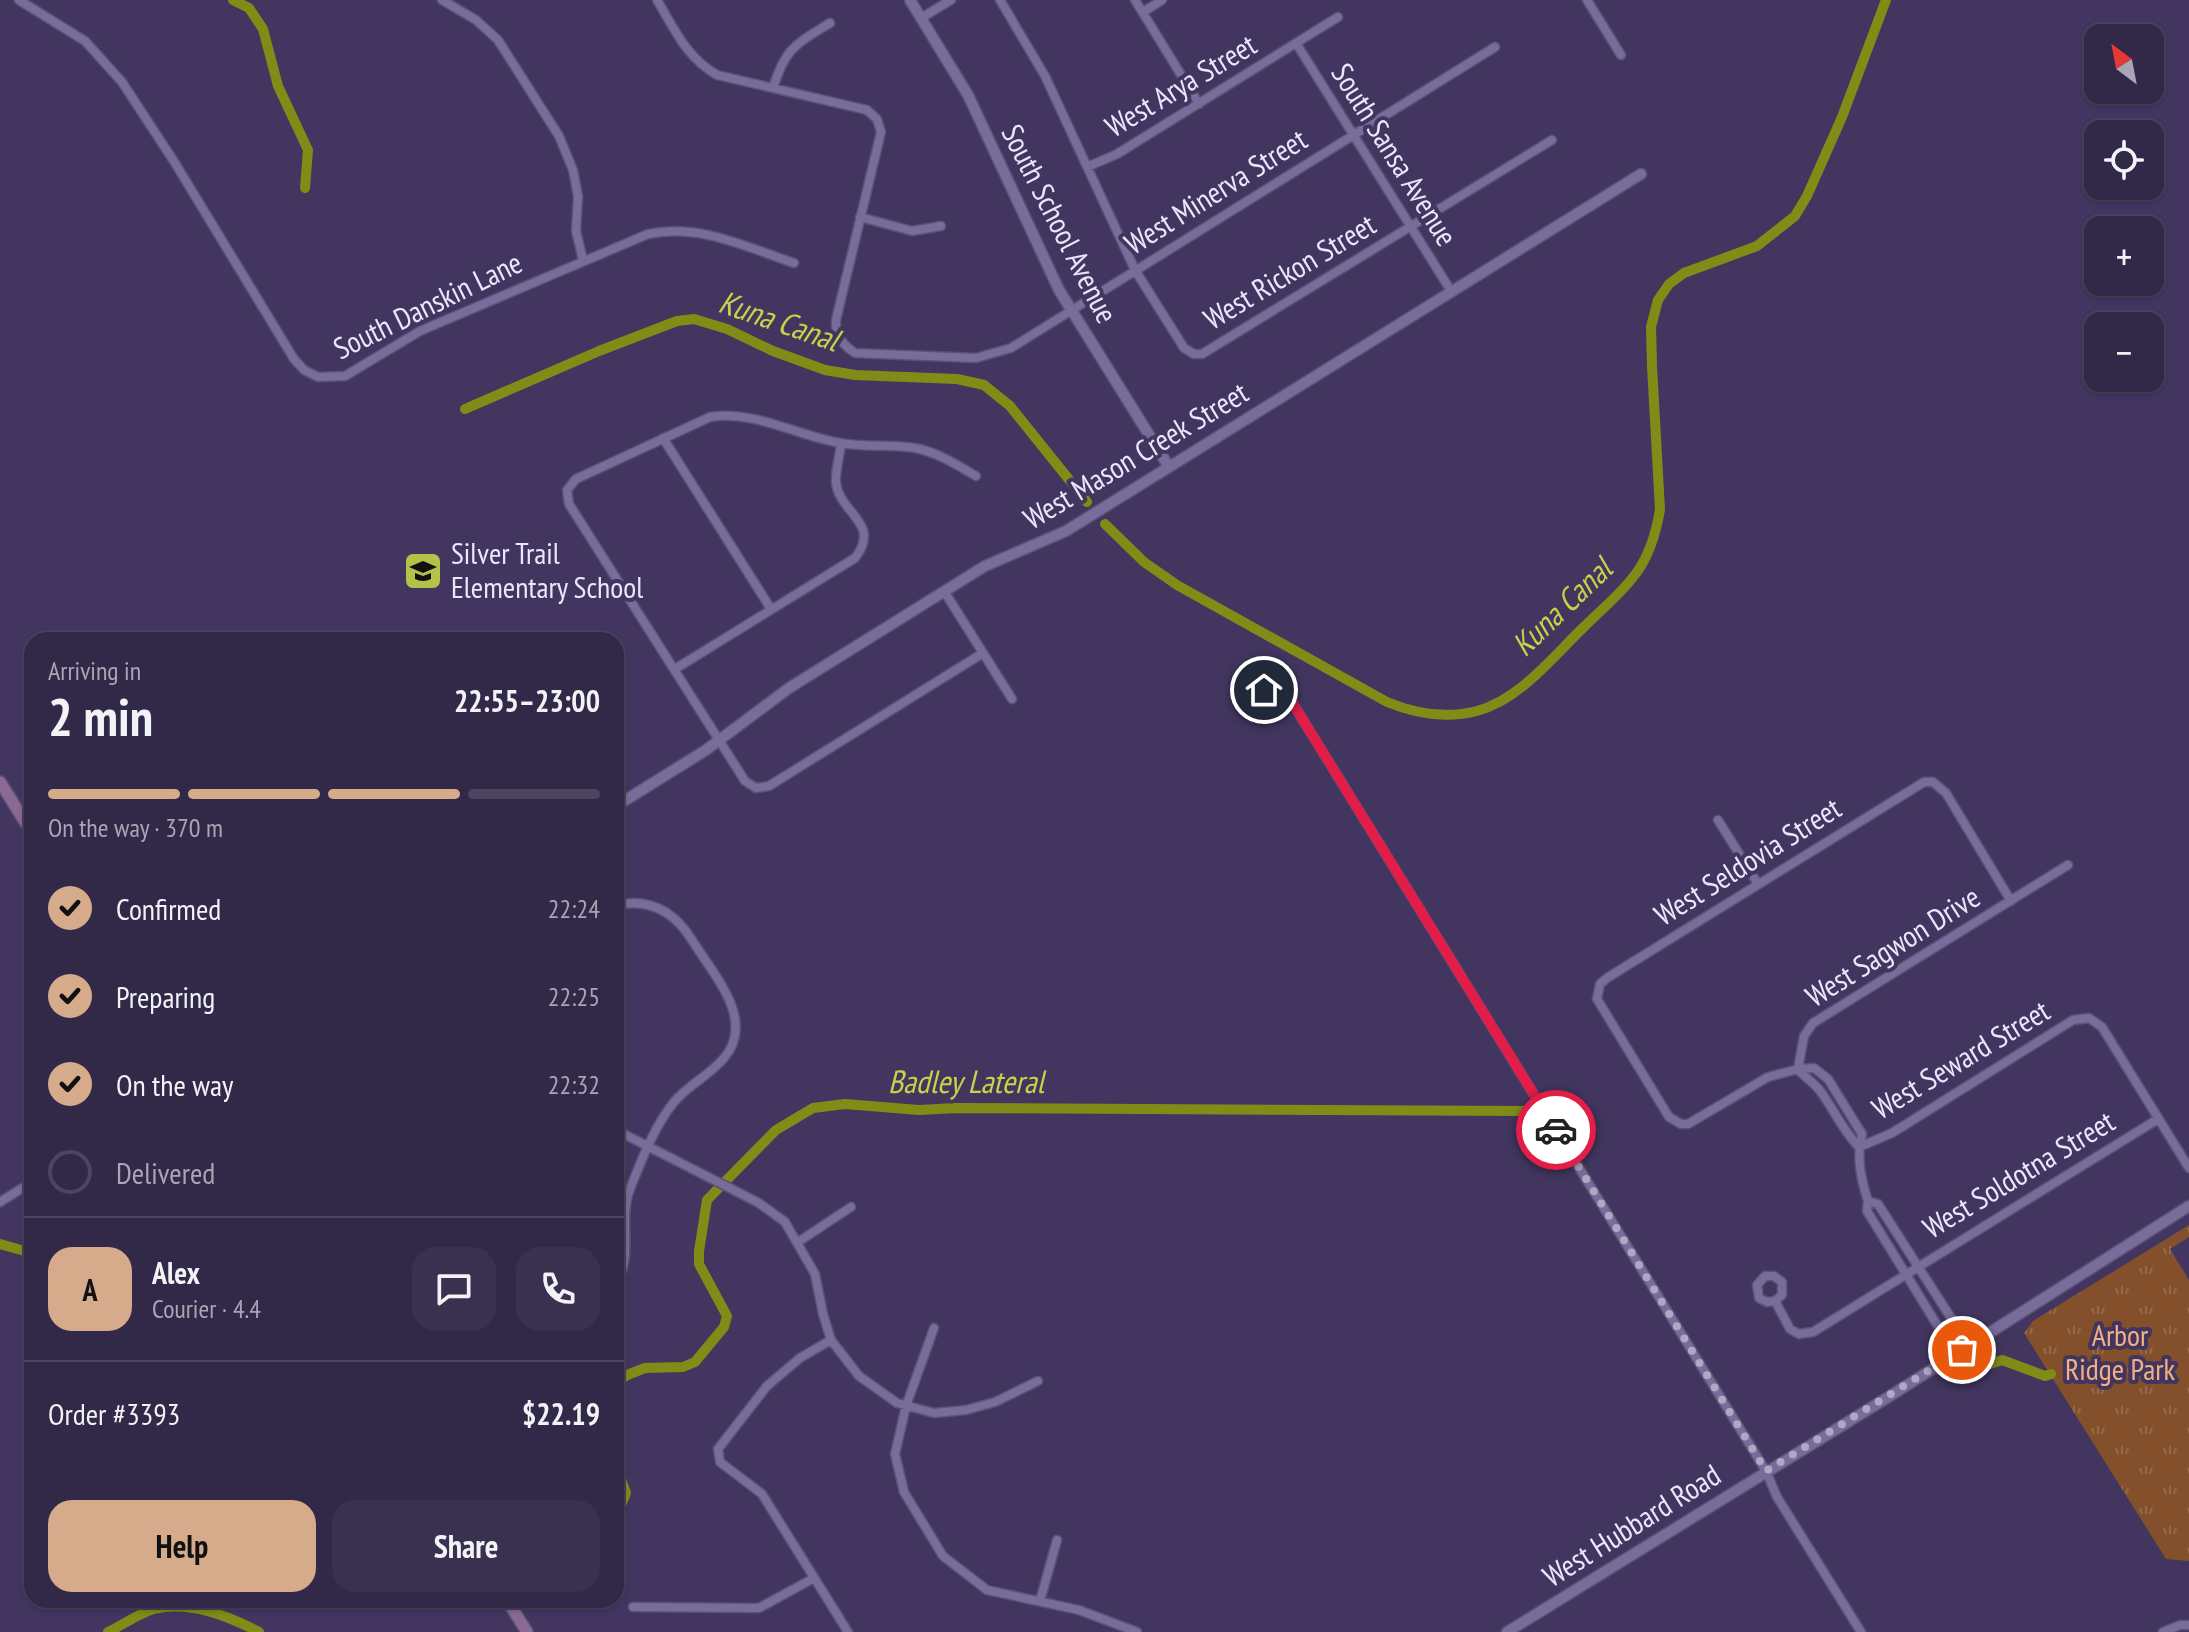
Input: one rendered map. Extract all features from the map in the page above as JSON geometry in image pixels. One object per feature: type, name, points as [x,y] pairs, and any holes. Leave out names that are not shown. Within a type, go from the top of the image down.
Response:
[{"type":"main road","points":[[0,782],[24,820]]},
{"type":"main road","points":[[512,1608],[527,1632]]},
{"type":"street","name":"South Danskin Lane","points":[[19,0],[76,34],[108,64],[175,163],[294,359],[304,370],[318,377],[345,376],[420,331],[637,237],[681,230],[702,232],[794,263]]},
{"type":"street","points":[[442,0],[476,20],[498,40],[559,136],[573,170],[578,196],[576,231],[583,260]]},
{"type":"street","name":"South School Avenue","points":[[910,0],[968,95],[1035,240],[1072,310],[1169,467]]},
{"type":"street","points":[[921,18],[951,0]]},
{"type":"street","points":[[1000,0],[1045,76],[1135,270]]},
{"type":"street","points":[[1135,0],[1199,104]]},
{"type":"street","points":[[1143,12],[1162,0]]},
{"type":"street","points":[[1587,0],[1621,55]]},
{"type":"street","points":[[658,1],[686,49],[699,65],[717,75],[867,110],[877,119],[881,132],[860,217],[912,231],[941,226]]},
{"type":"street","name":"West Arya Street","points":[[1087,167],[1117,154],[1338,17]]},
{"type":"street","points":[[773,88],[787,53],[830,23]]},
{"type":"street","name":"South Sansa Avenue","points":[[1296,43],[1451,291]]},
{"type":"street","name":"West Minerva Street","points":[[860,217],[836,320],[839,339],[855,353],[976,358],[1011,348],[1495,47]]},
{"type":"street","name":"West Rickon Street","points":[[1135,270],[1184,348],[1194,354],[1202,354],[1552,140]]},
{"type":"street","name":"West Mason Creek Street","points":[[624,801],[719,740],[789,688],[944,591],[985,566],[1066,531],[1641,174]]},
{"type":"street","points":[[976,476],[941,456],[915,448],[863,447],[726,414],[710,417],[576,479],[567,490],[569,504],[745,781],[756,788],[769,786],[983,653]]},
{"type":"street","points":[[663,438],[771,609]]},
{"type":"street","points":[[675,669],[855,558],[864,545],[864,532],[836,483],[841,443]]},
{"type":"street","points":[[944,591],[1012,699]]},
{"type":"street","points":[[1264,690],[1290,699],[1766,1471],[1777,1497],[1861,1632]]},
{"type":"street","name":"West Seldovia Street","points":[[1798,1069],[1768,1077],[1696,1121],[1681,1124],[1669,1117],[1600,1006],[1597,992],[1607,978],[1914,787],[1933,782],[1946,793],[2011,901]]},
{"type":"street","points":[[1718,820],[1758,884]]},
{"type":"street","name":"West Sagwon Drive","points":[[1798,1069],[1804,1036],[1813,1023],[2068,865]]},
{"type":"street","points":[[624,905],[649,903],[670,914],[683,926],[733,1008],[737,1029],[734,1044],[724,1059],[674,1102],[647,1147],[628,1194],[624,1252]]},
{"type":"street","name":"West Seward Street","points":[[1859,1147],[1892,1133],[2073,1020],[2089,1018],[2102,1027],[2158,1119]]},
{"type":"street","points":[[1798,1069],[1814,1068],[1828,1079],[1862,1134],[1860,1173],[1868,1201],[1867,1211],[1955,1354]]},
{"type":"street","points":[[1798,1069],[1818,1088],[1849,1138],[1859,1147]]},
{"type":"street","points":[[2158,1119],[2189,1168]]},
{"type":"street","name":"West Soldotna Street","points":[[1775,1301],[1790,1329],[1799,1334],[1813,1332],[2158,1119]]},
{"type":"street","points":[[624,1134],[759,1203],[785,1222],[815,1274],[831,1340],[859,1376],[882,1394],[906,1406],[934,1413],[966,1410],[995,1402],[1038,1381]]},
{"type":"street","points":[[0,1202],[24,1187]]},
{"type":"street","points":[[1868,1201],[1878,1204],[1969,1346]]},
{"type":"street","name":"West Hubbard Road","points":[[1507,1632],[2189,1206]]},
{"type":"street","points":[[798,1242],[851,1207]]},
{"type":"street","points":[[934,1328],[906,1406],[895,1454],[904,1492],[943,1556],[987,1590],[1079,1610],[1137,1632]]},
{"type":"street","points":[[831,1340],[800,1358],[767,1386],[718,1449],[720,1462],[762,1494],[848,1632]]},
{"type":"street","points":[[1040,1601],[1057,1540]]},
{"type":"street","points":[[633,1607],[759,1608],[814,1578]]},
{"type":"street","points":[[2163,1632],[2189,1625]]},
{"type":"green space","name":"Arbor Ridge Park","points":[[2189,1225],[2189,1237],[2170,1249],[2189,1280],[2189,1561],[2166,1559],[2024,1333],[2033,1321]]},
{"type":"waterway","name":"Kuna Canal","points":[[233,0],[249,8],[263,29],[278,86],[308,150],[305,188]]},
{"type":"waterway","name":"Kuna Canal","points":[[1105,524],[1144,562],[1177,585],[1387,702],[1409,710],[1454,715],[1477,711],[1508,697],[1536,675],[1626,586],[1642,565],[1652,543],[1660,510],[1651,327],[1658,300],[1669,284],[1684,273],[1757,246],[1795,216],[1842,117],[1886,0]]},
{"type":"waterway","name":"Kuna Canal","points":[[465,409],[599,351],[677,321],[694,319],[727,329],[773,351],[825,370],[855,375],[957,379],[984,385],[1010,406],[1087,502]]},
{"type":"waterway","name":"Badley Lateral","points":[[624,1377],[645,1368],[683,1367],[695,1362],[724,1327],[727,1316],[699,1264],[707,1200],[776,1130],[813,1108],[845,1104],[919,1110],[1524,1111]]},
{"type":"waterway","name":"Badley Lateral","points":[[1549,1111],[1553,1113]]},
{"type":"waterway","name":"Badley Lateral","points":[[1574,1122],[1586,1126]]},
{"type":"waterway","name":"Badley Lateral","points":[[0,1244],[24,1251]]},
{"type":"waterway","name":"Badley Lateral","points":[[1990,1364],[2002,1360],[2045,1376],[2051,1374]]},
{"type":"waterway","name":"Badley Lateral","points":[[624,1487],[624,1498]]},
{"type":"waterway","points":[[108,1632],[148,1611],[161,1608]]},
{"type":"waterway","points":[[195,1608],[222,1615],[259,1632]]},
{"type":"way so far","points":[[1556,1130],[1766,1471],[1962,1350]]},
{"type":"place","name":"Silver Trail Elementary School","points":[[423,571]]},
{"type":"route","points":[[1264,690],[1290,699],[1556,1130]]}]
